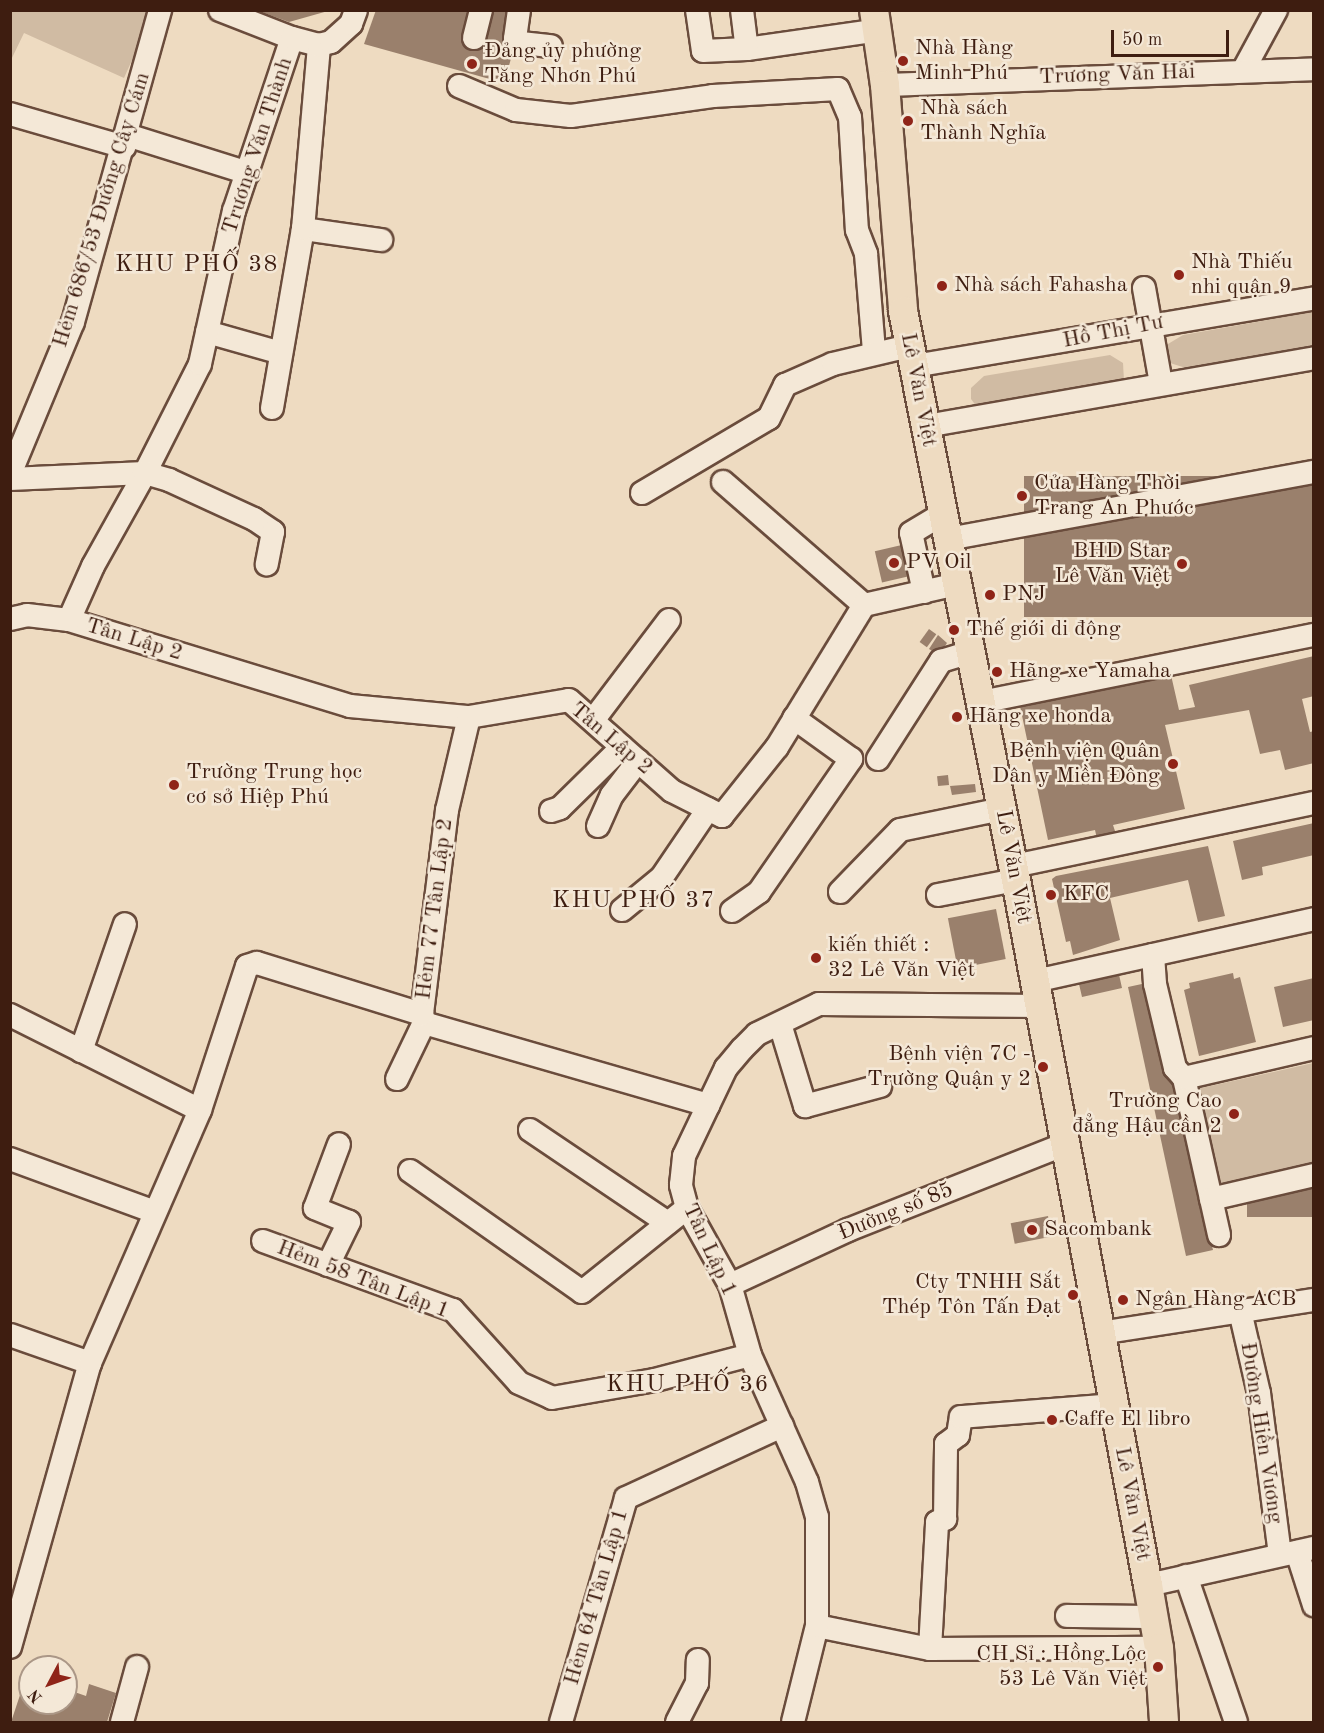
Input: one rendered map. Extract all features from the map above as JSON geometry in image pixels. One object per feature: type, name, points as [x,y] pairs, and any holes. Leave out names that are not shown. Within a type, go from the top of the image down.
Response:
[{"type":"main road","name":"Lê Văn Việt","points":[[876,20],[885,85],[903,311],[1015,873],[1154,1617],[1159,1648],[1164,1722]]},
{"type":"street","name":"Hẻm 686/53 Đường Cây Cám","points":[[10,474],[73,322],[160,10]]},
{"type":"street","points":[[220,10],[292,38]]},
{"type":"street","name":"Trương Văn Thành","points":[[69,620],[93,566],[145,473],[200,364],[234,211],[292,38],[319,45],[342,36],[356,10]]},
{"type":"street","points":[[474,38],[481,10]]},
{"type":"street","points":[[519,10],[515,39],[521,43],[551,46]]},
{"type":"street","points":[[697,10],[700,49],[747,49],[876,20]]},
{"type":"street","points":[[742,10],[747,49]]},
{"type":"street","points":[[1244,69],[1276,10]]},
{"type":"street","points":[[272,408],[303,229],[319,45]]},
{"type":"street","name":"Trương Văn Hải","points":[[885,85],[1244,69],[1314,69]]},
{"type":"street","points":[[459,86],[516,110],[571,116],[713,96],[838,89],[850,117],[857,230],[866,254],[874,352]]},
{"type":"street","points":[[10,114],[248,173]]},
{"type":"street","points":[[303,229],[381,240]]},
{"type":"street","points":[[1144,288],[1161,383]]},
{"type":"street","name":"Hồ Thị Tư","points":[[642,493],[769,418],[784,386],[874,352],[911,356],[1150,324],[1314,298]]},
{"type":"street","points":[[207,332],[281,353]]},
{"type":"street","points":[[926,426],[1314,358]]},
{"type":"street","points":[[924,592],[911,533],[945,526],[1314,472]]},
{"type":"street","points":[[10,479],[145,473],[233,509],[273,532],[267,564]]},
{"type":"street","points":[[723,482],[864,605]]},
{"type":"street","points":[[622,910],[662,877],[708,809],[722,816],[794,718],[864,605],[957,584]]},
{"type":"street","name":"Tân Lập 2","points":[[10,619],[27,615],[69,620],[350,706],[469,717],[569,700],[594,719],[672,791],[708,809]]},
{"type":"street","points":[[594,719],[669,620]]},
{"type":"street","points":[[981,702],[1314,635]]},
{"type":"street","points":[[878,759],[941,661],[970,652]]},
{"type":"street","name":"Hẻm 77 Tân Lập 2","points":[[469,717],[447,810],[423,1018],[708,1105]]},
{"type":"street","points":[[732,910],[759,892],[852,759],[794,718]]},
{"type":"street","points":[[551,811],[630,754]]},
{"type":"street","points":[[598,826],[630,754]]},
{"type":"street","points":[[938,895],[1015,873],[1314,803]]},
{"type":"street","points":[[840,892],[900,830],[1002,810]]},
{"type":"street","name":"Tân Lập 1","points":[[793,1722],[817,1626],[817,1517],[807,1482],[750,1355],[730,1286],[687,1208],[681,1185],[684,1156],[726,1068],[757,1034],[819,1004],[1037,994],[1154,960],[1314,919]]},
{"type":"street","points":[[81,1051],[125,924]]},
{"type":"street","points":[[1154,960],[1154,978],[1175,1068],[1184,1078],[1219,1234]]},
{"type":"street","points":[[10,1647],[90,1363],[200,1110],[247,966],[252,963],[423,1018],[397,1079]]},
{"type":"street","points":[[10,1015],[200,1110]]},
{"type":"street","points":[[780,1024],[805,1106],[880,1086]]},
{"type":"street","points":[[1184,1078],[1314,1048]]},
{"type":"street","points":[[530,1130],[668,1223]]},
{"type":"street","points":[[328,1265],[349,1222],[315,1208],[339,1144]]},
{"type":"street","name":"Đường số 85","points":[[730,1286],[848,1230],[1065,1144]]},
{"type":"street","points":[[10,1159],[155,1212]]},
{"type":"street","points":[[410,1171],[582,1292],[687,1208]]},
{"type":"street","points":[[1211,1199],[1314,1175]]},
{"type":"street","name":"Hẻm 58 Tân Lập 1","points":[[263,1242],[453,1310],[519,1383],[552,1398],[655,1380],[750,1355]]},
{"type":"street","points":[[1100,1333],[1314,1300]]},
{"type":"street","name":"Đường Hiền Vương","points":[[1240,1311],[1297,1552],[1314,1605]]},
{"type":"street","points":[[10,1335],[90,1363]]},
{"type":"street","points":[[930,1649],[937,1522],[945,1519],[946,1444],[958,1435],[961,1417],[1114,1404]]},
{"type":"street","name":"Hẻm 64 Tân Lập 1","points":[[561,1722],[626,1498],[782,1426]]},
{"type":"street","points":[[1148,1585],[1297,1552]]},
{"type":"street","points":[[1186,1576],[1236,1722]]},
{"type":"street","points":[[1067,1616],[1154,1617]]},
{"type":"street","points":[[817,1626],[930,1649],[1159,1648]]},
{"type":"street","points":[[677,1722],[698,1683],[698,1660]]},
{"type":"street","points":[[122,1722],[137,1667]]},
{"type":"shaded area","points":[[10,11],[154,11],[124,78],[24,33],[11,60]]},
{"type":"shaded area","points":[[1313,312],[1313,349],[1189,369],[1170,363],[1167,357],[1168,344],[1183,335]]},
{"type":"shaded area","points":[[1110,355],[1123,363],[1124,381],[977,407],[971,399],[971,388],[984,376]]},
{"type":"shaded area","points":[[1313,1063],[1313,1166],[1219,1187],[1197,1089]]},
{"type":"building","points":[[256,10],[328,10],[328,11],[289,22]]},
{"type":"building","name":"Đảng ủy phường Tăng Nhơn Phú","points":[[376,10],[525,10],[504,83],[364,44]]},
{"type":"building","points":[[1024,476],[1314,476],[1314,617],[1024,617]]},
{"type":"building","name":"PV Oil","points":[[906,544],[913,575],[882,582],[875,551]]},
{"type":"building","points":[[929,629],[936,634],[927,647],[920,642]]},
{"type":"building","points":[[938,635],[947,643],[939,655],[929,649]]},
{"type":"building","points":[[1314,656],[1314,696],[1302,699],[1310,732],[1314,731],[1314,763],[1285,770],[1280,750],[1260,754],[1249,710],[1165,725],[1185,809],[1113,825],[1116,834],[1097,839],[1095,830],[1048,840],[1020,706],[1171,675],[1179,710],[1195,707],[1189,685]]},
{"type":"building","points":[[948,775],[949,785],[938,786],[937,776]]},
{"type":"building","points":[[975,784],[976,792],[952,795],[950,786]]},
{"type":"building","points":[[1314,823],[1314,855],[1262,867],[1263,875],[1242,880],[1233,841]]},
{"type":"building","points":[[1208,846],[1225,916],[1198,922],[1188,880],[1110,898],[1120,940],[1073,955],[1070,941],[1066,942],[1052,879],[1056,876]]},
{"type":"building","points":[[996,909],[1006,959],[958,968],[948,918]]},
{"type":"building","points":[[1118,970],[1122,988],[1082,997],[1079,984],[1107,978],[1106,973]]},
{"type":"building","points":[[1233,973],[1234,979],[1240,977],[1256,1042],[1199,1056],[1184,990],[1190,988],[1189,983]]},
{"type":"building","points":[[1314,978],[1314,1020],[1283,1027],[1274,987]]},
{"type":"building","points":[[1151,982],[1213,1250],[1186,1256],[1128,987]]},
{"type":"building","points":[[1247,1188],[1314,1188],[1314,1217],[1247,1217]]},
{"type":"building","name":"Sacombank","points":[[1048,1216],[1052,1237],[1015,1244],[1011,1223]]},
{"type":"building","points":[[89,1684],[116,1693],[107,1722],[11,1722],[18,1701],[18,1715],[78,1715],[78,1693],[86,1696]]},
{"type":"place","name":"Nhà Hàng Minh Phú","points":[[903,61]]},
{"type":"place","name":"Đảng ủy phường Tăng Nhơn Phú","points":[[472,64]]},
{"type":"place","name":"Nhà sách Thành Nghĩa","points":[[908,121]]},
{"type":"place","name":"Nhà Thiếu nhi quận 9","points":[[1179,275]]},
{"type":"place","name":"Nhà sách Fahasha","points":[[942,286]]},
{"type":"place","name":"Cửa Hàng Thời Trang An Phước","points":[[1022,496]]},
{"type":"place","name":"PV Oil","points":[[894,563]]},
{"type":"place","name":"BHD Star Lê Văn Việt","points":[[1182,564]]},
{"type":"place","name":"PNJ","points":[[990,595]]},
{"type":"place","name":"Thế giới di động","points":[[954,630]]},
{"type":"place","name":"Hãng xe Yamaha","points":[[997,672]]},
{"type":"place","name":"Hãng xe honda","points":[[957,717]]},
{"type":"place","name":"Bệnh viện Quân Dân y Miền Đông","points":[[1173,764]]},
{"type":"place","name":"Trường Trung học cơ sở Hiệp Phú","points":[[174,785]]},
{"type":"place","name":"KFC","points":[[1051,895]]},
{"type":"place","name":"kiến thiết : 32 Lê Văn Việt","points":[[816,958]]},
{"type":"place","name":"Bệnh viện 7C - Trường Quận y 2","points":[[1043,1067]]},
{"type":"place","name":"Trường Cao đẳng Hậu cần 2","points":[[1234,1114]]},
{"type":"place","name":"Sacombank","points":[[1032,1230]]},
{"type":"place","name":"Cty TNHH Sắt Thép Tôn Tấn Đạt","points":[[1073,1295]]},
{"type":"place","name":"Ngân Hàng ACB","points":[[1123,1300]]},
{"type":"place","name":"Caffe El libro","points":[[1052,1420]]},
{"type":"place","name":"CH Sỉ : Hồng Lộc 53 Lê Văn Việt","points":[[1158,1667]]},
{"type":"district","name":"KHU PHỐ 38","points":[[197,266]]},
{"type":"district","name":"KHU PHỐ 37","points":[[634,902]]},
{"type":"district","name":"KHU PHỐ 36","points":[[688,1386]]}]
